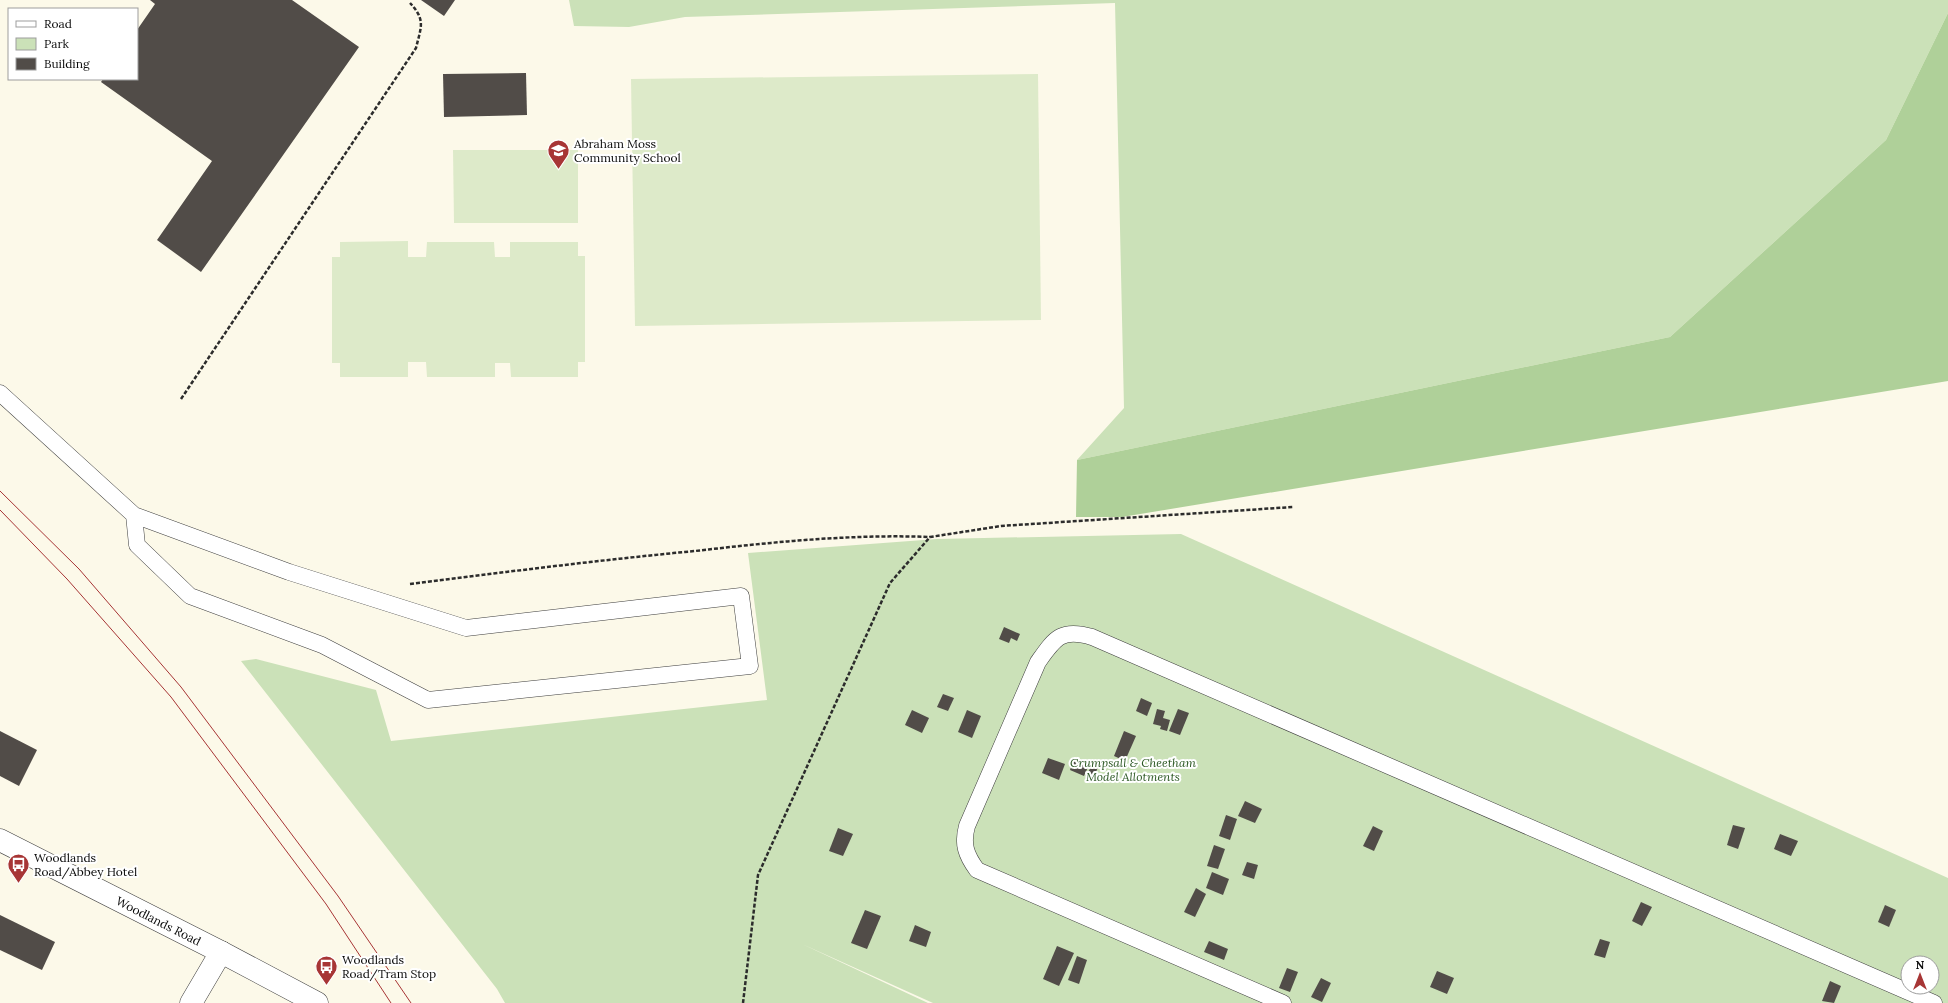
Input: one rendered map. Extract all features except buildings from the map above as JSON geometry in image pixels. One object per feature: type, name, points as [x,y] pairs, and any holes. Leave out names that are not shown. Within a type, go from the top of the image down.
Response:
[{"type":"street","name":"Woodlands Road","points":[[0,840],[221,952],[316,1003]]},
{"type":"street","points":[[191,1003],[221,952]]},
{"type":"lane","points":[[0,393],[134,515],[289,572],[466,628],[741,596],[750,666],[428,700],[322,645],[190,596],[137,545],[134,515]]},
{"type":"lane","points":[[1283,1003],[977,870],[970,860],[965,850],[964,837],[967,826],[1038,662],[1050,646],[1061,635],[1076,632],[1092,637],[1934,1003]]},
{"type":"path","points":[[182,399],[416,48],[421,27],[419,13],[410,3]]},
{"type":"path","points":[[372,598],[408,584],[589,562],[784,541],[886,535],[930,537],[1001,526],[1293,507]]},
{"type":"path","points":[[742,1003],[758,875],[890,583],[930,537]]},
{"type":"green space","points":[[569,0],[1948,0],[1948,13],[1886,140],[1670,337],[1077,460],[1124,408],[1115,3],[685,17],[629,27],[574,26]]},
{"type":"green space","points":[[1948,13],[1948,381],[1122,517],[1076,517],[1077,460],[1670,337],[1886,140]]},
{"type":"green space","points":[[1038,74],[1041,320],[635,326],[631,79]]},
{"type":"green space","points":[[453,150],[578,150],[578,223],[454,223]]},
{"type":"green space","points":[[408,241],[408,257],[426,257],[427,242],[494,242],[495,257],[510,257],[510,242],[578,242],[578,256],[585,256],[585,362],[578,362],[578,377],[511,377],[510,363],[495,363],[495,377],[427,377],[426,362],[408,362],[408,377],[340,377],[340,363],[332,363],[332,257],[340,257],[340,242]]},
{"type":"green space","name":"Crumpsall & Cheetham Model Allotments","points":[[1181,534],[1948,878],[1948,1003],[933,1003],[802,944],[928,1003],[505,1003],[497,989],[241,661],[256,659],[376,690],[391,741],[767,700],[748,553],[937,539]]},
{"type":"tram line","points":[[0,491],[79,569],[181,687],[338,896],[411,1003]]},
{"type":"tram line","points":[[0,510],[67,579],[171,697],[326,904],[391,1003]]},
{"type":"place","name":"Abraham Moss Community School","points":[[559,170]]},
{"type":"place","name":"Woodlands Road/Abbey Hotel","points":[[18,884]]},
{"type":"place","name":"Woodlands Road/Tram Stop","points":[[327,986]]}]
